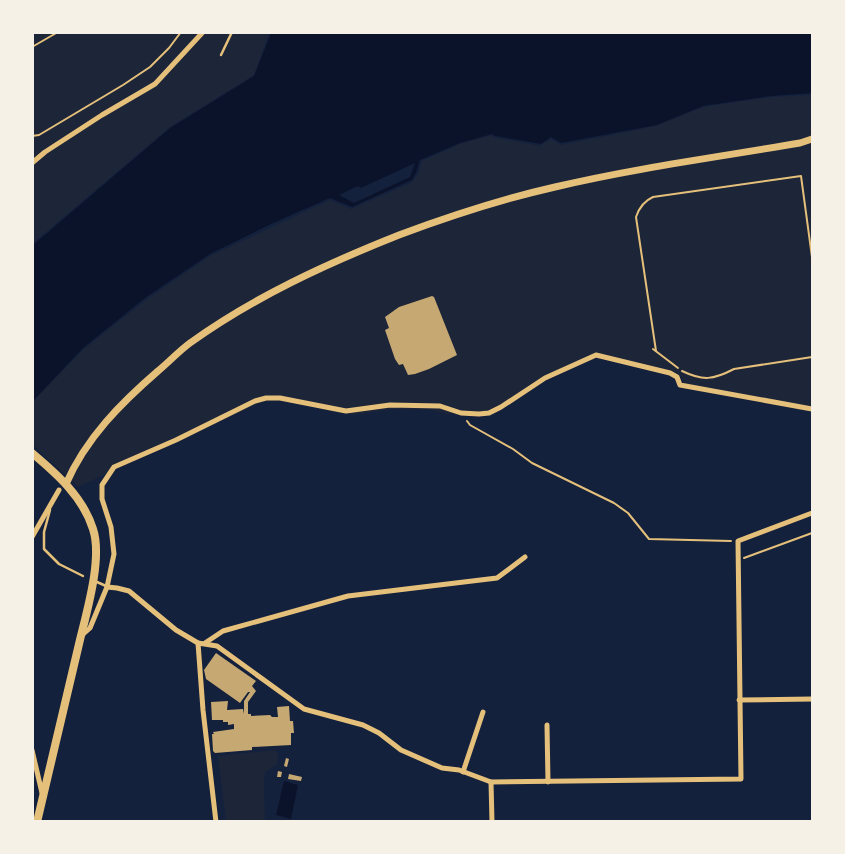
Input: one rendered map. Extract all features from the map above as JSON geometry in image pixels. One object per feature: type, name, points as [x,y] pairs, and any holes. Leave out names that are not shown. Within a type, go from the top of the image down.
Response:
[{"type":"main road","points":[[32,453],[66,484],[86,514],[93,529],[95,539],[95,569],[37,822]]},
{"type":"street","points":[[32,163],[102,114],[155,84],[203,32]]},
{"type":"street","points":[[66,484],[89,443],[109,417],[140,386],[189,344],[248,306],[326,265],[426,225],[488,204],[554,187],[613,174],[812,140]]},
{"type":"street","points":[[81,636],[90,628],[107,587],[114,554],[111,527],[102,499],[102,485],[114,467],[176,440],[235,410],[266,398],[295,400],[346,411],[390,406],[440,406],[460,413],[489,413],[502,407],[545,378],[596,355],[670,373],[677,378],[680,385],[812,409]]},
{"type":"street","points":[[32,538],[59,490]]},
{"type":"street","points":[[107,587],[128,592],[176,630],[198,643],[217,646],[304,709],[363,725],[379,733],[401,750],[442,768],[463,772],[491,782],[741,779],[738,541],[812,513]]},
{"type":"street","points":[[205,643],[223,631],[348,596],[497,578],[525,557]]},
{"type":"street","points":[[198,643],[203,710],[216,822]]},
{"type":"street","points":[[739,700],[812,699]]},
{"type":"street","points":[[463,772],[483,712]]},
{"type":"street","points":[[547,724],[548,782]]},
{"type":"street","points":[[32,750],[43,796]]},
{"type":"street","points":[[491,782],[492,822]]},
{"type":"lane","points":[[221,55],[232,32]]},
{"type":"lane","points":[[59,490],[66,484]]},
{"type":"lane","points":[[52,503],[44,532],[44,549],[59,564],[83,576]]},
{"type":"lane","points":[[97,582],[107,587]]},
{"type":"path","points":[[32,46],[58,32]]},
{"type":"path","points":[[32,136],[39,135],[150,67],[169,48],[181,32]]},
{"type":"path","points":[[656,351],[636,217],[638,210],[647,200],[653,197],[801,176],[812,257]]},
{"type":"path","points":[[653,349],[681,371],[696,378],[710,379],[734,369],[812,357]]},
{"type":"path","points":[[460,413],[470,425],[513,449],[532,463],[614,503],[628,513],[649,539],[738,541]]},
{"type":"path","points":[[739,559],[812,534]]},
{"type":"shaded area","points":[[33,33],[269,33],[254,75],[170,127],[33,243]]},
{"type":"shaded area","points":[[271,33],[812,33],[812,93],[771,96],[703,106],[657,125],[561,143],[551,137],[541,144],[492,134],[460,143],[420,160],[412,180],[352,207],[330,198],[271,224],[210,254],[145,298],[83,348],[33,401],[33,245],[170,128],[254,76]],"holes":[[[415,163],[410,177],[354,203],[339,195],[358,186],[361,188]]]},
{"type":"shaded area","points":[[812,95],[812,406],[685,384],[677,373],[593,353],[533,382],[497,408],[485,412],[465,411],[447,414],[432,410],[393,409],[352,415],[285,400],[262,402],[78,487],[33,445],[32,404],[84,349],[147,299],[210,256],[330,200],[351,209],[411,183],[418,174],[422,161],[460,144],[492,135],[493,137],[540,146],[551,139],[561,145],[656,126],[703,107],[771,97]]},
{"type":"shaded area","points":[[274,750],[278,753],[277,764],[265,772],[265,821],[226,821],[218,756]]},
{"type":"shaded area","points":[[284,781],[298,785],[291,819],[276,815]]},
{"type":"building","points":[[432,296],[457,355],[429,369],[408,375],[403,364],[399,365],[395,359],[385,330],[389,328],[385,317],[399,307]]},
{"type":"building","points":[[216,653],[256,681],[252,686],[256,691],[248,702],[248,714],[251,714],[251,716],[270,715],[278,717],[277,707],[289,706],[290,721],[293,721],[294,733],[291,733],[291,745],[252,747],[252,750],[215,753],[213,751],[213,732],[234,729],[234,724],[228,725],[228,722],[223,722],[223,720],[212,720],[211,702],[228,701],[227,710],[243,709],[244,714],[244,701],[250,692],[240,703],[206,679],[204,670]]},
{"type":"building","points":[[286,758],[289,759],[287,767],[284,766]]},
{"type":"building","points":[[278,771],[282,772],[281,777],[277,777]]},
{"type":"building","points":[[289,774],[302,777],[301,781],[288,779]]}]
